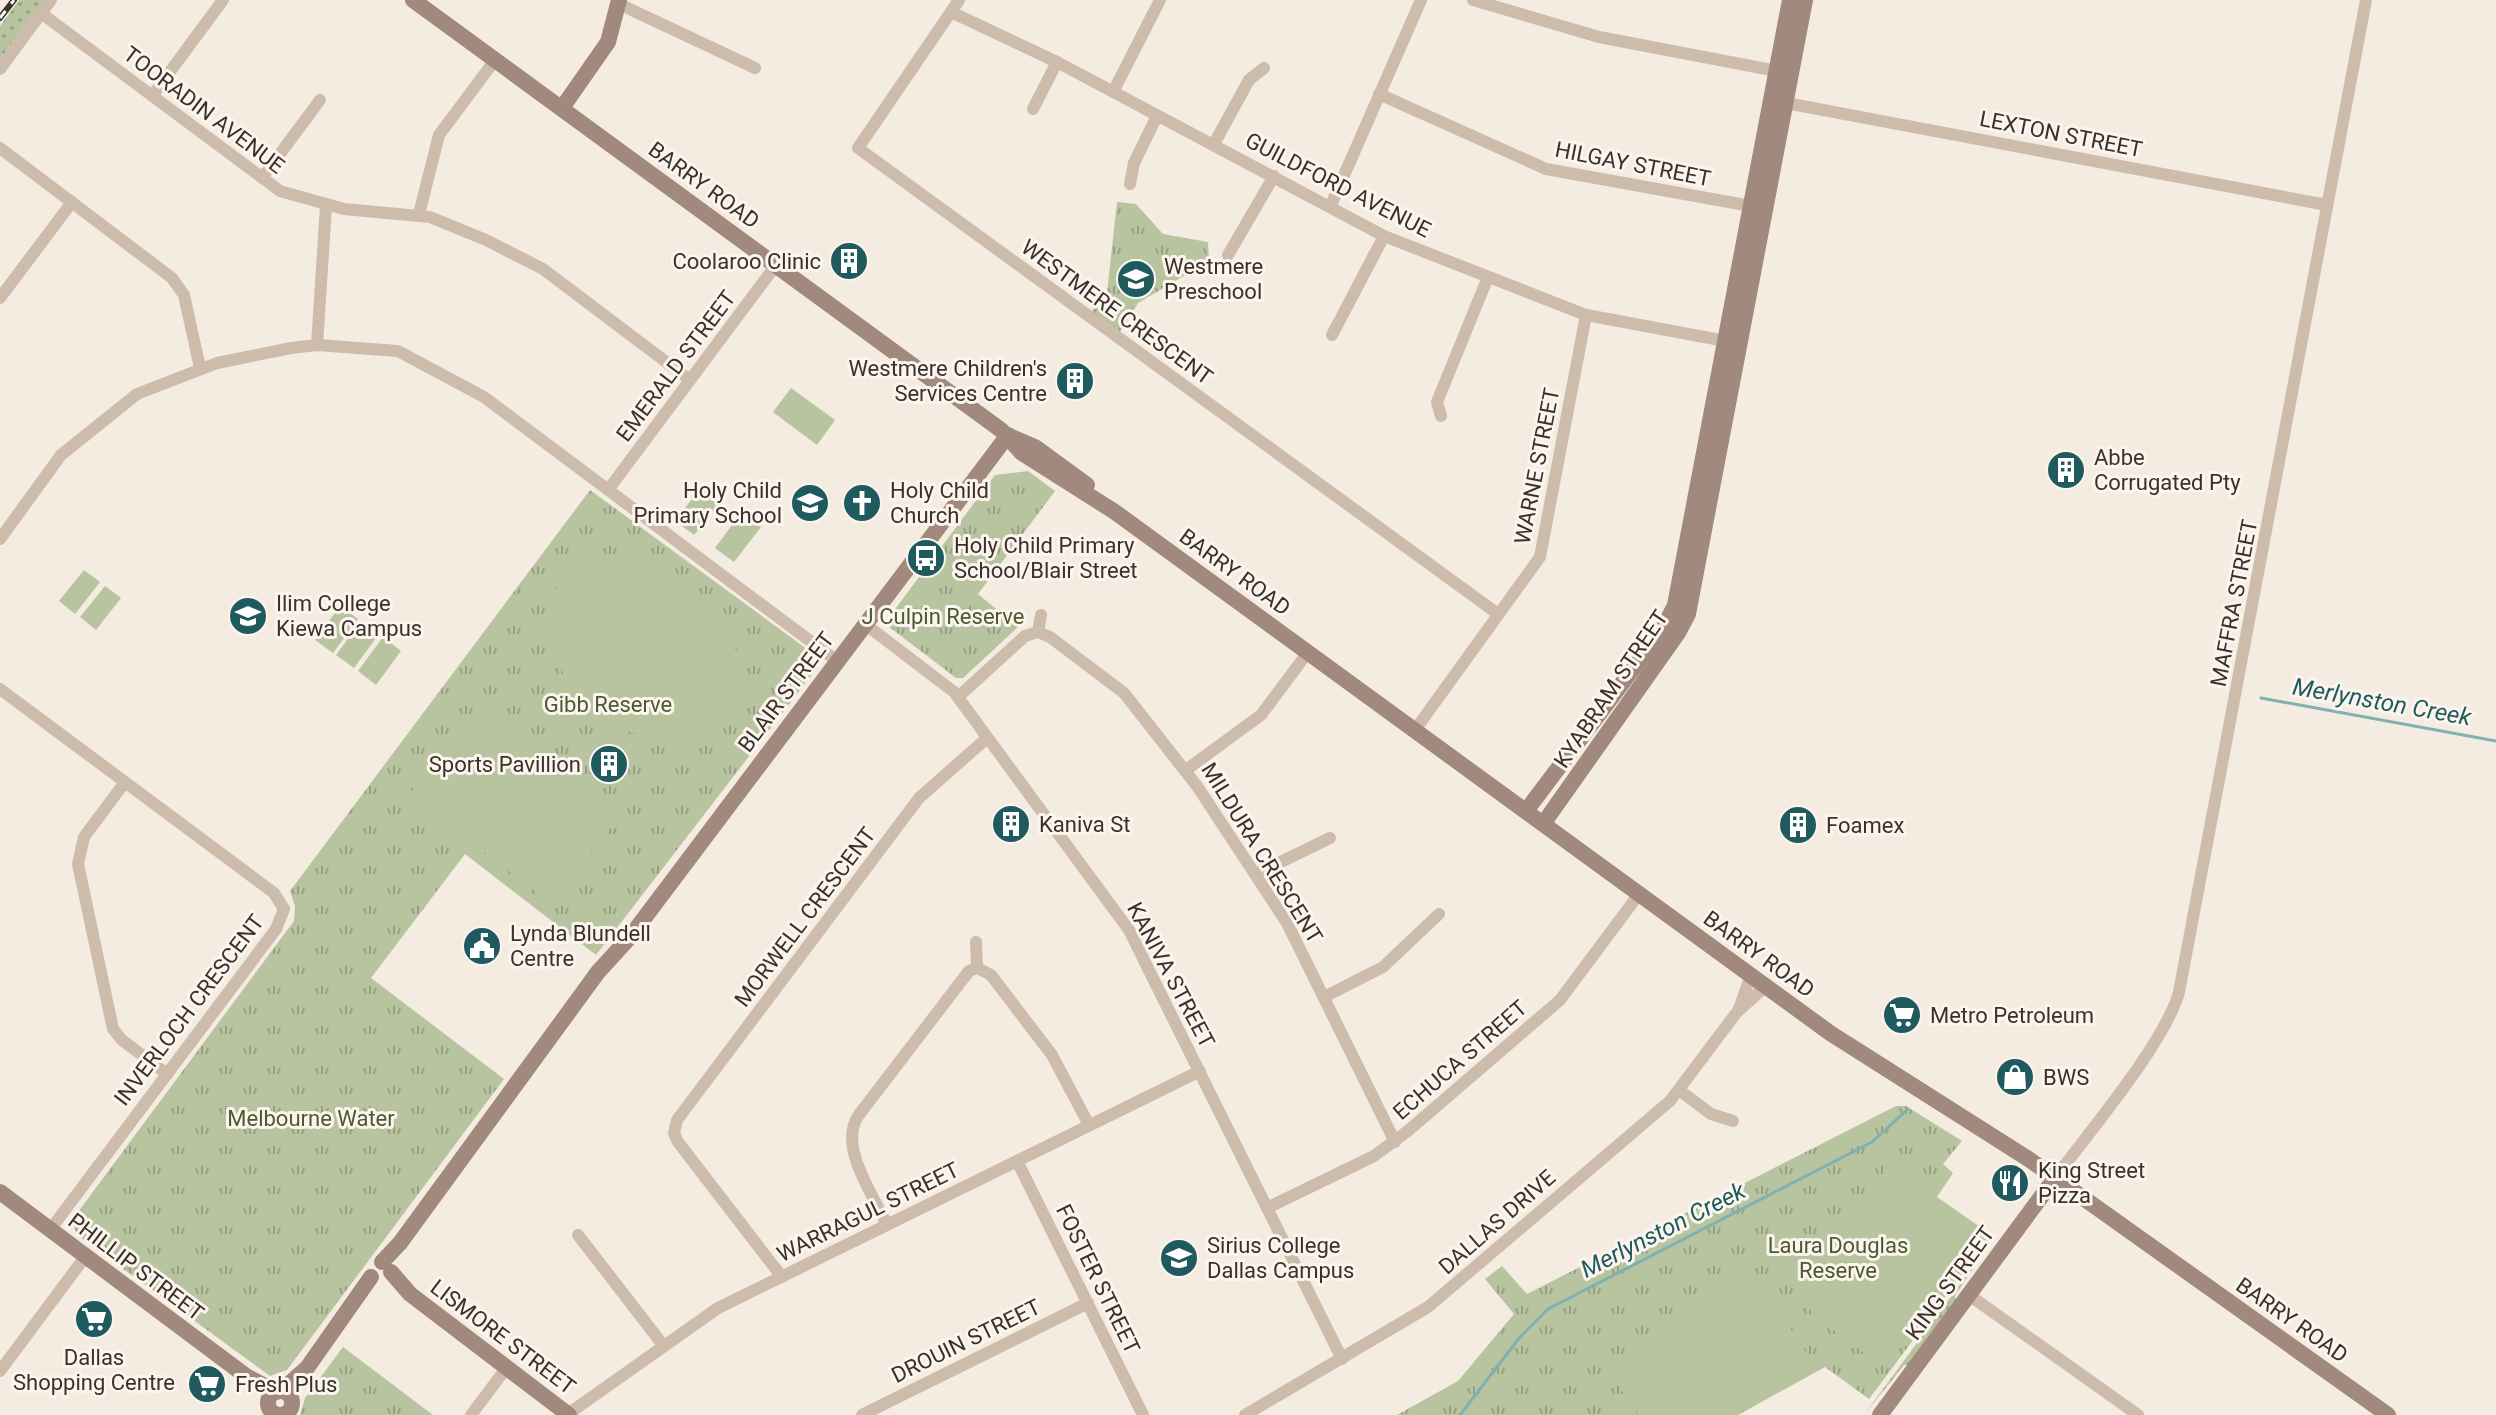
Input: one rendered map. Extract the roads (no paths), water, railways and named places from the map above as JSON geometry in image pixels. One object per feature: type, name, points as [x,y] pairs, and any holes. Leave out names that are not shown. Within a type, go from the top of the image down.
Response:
[{"type":"street","points":[[0,69],[51,0]]},
{"type":"street","points":[[152,96],[223,0]]},
{"type":"street","name":"BARRY ROAD","points":[[413,0],[1008,435],[1022,453],[1115,512],[1852,1048],[2055,1178],[2388,1415]]},
{"type":"street","name":"WESTMERE CRESCENT","points":[[959,0],[858,148],[1498,614]]},
{"type":"street","points":[[1113,92],[1160,0]]},
{"type":"street","points":[[1331,205],[1421,0]]},
{"type":"street","points":[[1473,0],[1599,37],[1783,76]]},
{"type":"street","name":"KYABRAM STREET","points":[[1733,343],[1751,206],[1800,0]]},
{"type":"street","name":"MAFFRA STREET","points":[[2055,1178],[2167,1020],[2179,992],[2366,0]]},
{"type":"street","points":[[562,108],[608,42],[619,2],[755,68]]},
{"type":"street","name":"GUILDFORD AVENUE","points":[[951,12],[1057,62],[1331,205],[1384,236],[1586,315],[1733,343]]},
{"type":"street","name":"TOORADIN AVENUE","points":[[41,13],[280,191],[326,206],[419,214],[443,221],[535,264],[690,380]]},
{"type":"street","points":[[419,214],[439,135],[495,60]]},
{"type":"street","points":[[1033,109],[1057,62]]},
{"type":"street","points":[[1214,144],[1249,80],[1264,68]]},
{"type":"street","name":"KYABRAM STREET","points":[[1543,824],[1678,633],[1688,614],[1690,569],[1733,343],[1786,103],[1783,76]]},
{"type":"street","name":"HILGAY STREET","points":[[1379,94],[1546,169],[1751,206]]},
{"type":"street","points":[[262,178],[320,100]]},
{"type":"street","name":"LEXTON STREET","points":[[1786,103],[2327,205]]},
{"type":"street","points":[[1130,184],[1134,163],[1157,116]]},
{"type":"street","points":[[0,148],[176,282],[187,306],[200,368]]},
{"type":"street","points":[[1228,255],[1274,176]]},
{"type":"street","points":[[0,298],[72,202]]},
{"type":"street","points":[[317,345],[326,206]]},
{"type":"street","points":[[1332,335],[1384,236]]},
{"type":"street","name":"EMERALD STREET","points":[[608,490],[776,265]]},
{"type":"street","points":[[1441,416],[1437,402],[1488,277]]},
{"type":"street","name":"WARNE STREET","points":[[1415,730],[1540,557],[1586,315]]},
{"type":"street","points":[[0,539],[61,455],[118,406],[137,394],[200,368],[317,345],[398,351],[413,356],[484,397],[837,661]]},
{"type":"street","name":"BLAIR STREET","points":[[277,1404],[359,1298],[383,1274],[400,1243],[516,1089],[566,1030],[611,969],[630,937],[1008,435]]},
{"type":"street","name":"KYABRAM STREET","points":[[1526,811],[1668,620],[1690,569]]},
{"type":"street","points":[[958,697],[1025,636],[1038,632],[1041,615]]},
{"type":"street","name":"KANIVA STREET","points":[[865,624],[958,697],[1132,935],[1342,1359]]},
{"type":"street","name":"MILDURA CRESCENT","points":[[1038,632],[1050,637],[1119,688],[1186,770],[1287,923],[1395,1142]]},
{"type":"street","points":[[1186,770],[1267,709],[1308,652]]},
{"type":"street","name":"INVERLOCH CRESCENT","points":[[0,689],[274,893],[284,909],[276,929],[50,1230]]},
{"type":"street","name":"MORWELL CRESCENT","points":[[782,1277],[668,1137],[679,1117],[919,798],[987,738]]},
{"type":"street","points":[[125,782],[84,837],[78,849],[78,864],[109,1021],[122,1040],[167,1074]]},
{"type":"street","points":[[1256,874],[1330,838]]},
{"type":"street","name":"ECHUCA STREET","points":[[1267,1208],[1395,1142],[1560,1000],[1639,894]]},
{"type":"street","points":[[1324,997],[1383,967],[1439,914]]},
{"type":"street","points":[[976,942],[977,968]]},
{"type":"street","points":[[977,968],[991,975],[1052,1055],[1089,1125]]},
{"type":"street","points":[[887,1225],[846,1132],[965,975],[977,968]]},
{"type":"street","name":"DALLAS DRIVE","points":[[1737,1012],[1751,975]]},
{"type":"street","name":"DALLAS DRIVE","points":[[1245,1415],[1428,1307],[1679,1090],[1737,1012],[1766,986]]},
{"type":"street","name":"WARRAGUL STREET","points":[[569,1415],[718,1308],[1200,1071]]},
{"type":"street","points":[[1679,1090],[1711,1114],[1733,1121]]},
{"type":"street","name":"FOSTER STREET","points":[[1017,1161],[1143,1415]]},
{"type":"street","name":"KING STREET","points":[[1880,1415],[2055,1178]]},
{"type":"street","name":"PHILLIP STREET","points":[[0,1192],[246,1376],[277,1404]]},
{"type":"street","points":[[578,1235],[663,1345]]},
{"type":"street","points":[[0,1370],[85,1257]]},
{"type":"street","name":"LISMORE STREET","points":[[383,1274],[569,1415]]},
{"type":"street","points":[[1969,1295],[2138,1415]]},
{"type":"street","name":"DROUIN STREET","points":[[862,1415],[1088,1303]]},
{"type":"street","points":[[471,1415],[507,1367]]},
{"type":"waterway","name":"Merlynston Creek","points":[[2261,698],[2496,741]]},
{"type":"waterway","name":"Merlynston Creek","points":[[1460,1415],[1520,1337],[1548,1309],[1872,1142],[1908,1109]]},
{"type":"railway","points":[[0,18],[14,0]]},
{"type":"place","name":"Coolaroo Clinic","points":[[849,261]]},
{"type":"place","name":"Westmere Preschool","points":[[1136,279]]},
{"type":"place","name":"Westmere Children's Services Centre","points":[[1075,381]]},
{"type":"place","name":"Abbe Corrugated Pty","points":[[2066,470]]},
{"type":"place","name":"Holy Child Primary School","points":[[810,503]]},
{"type":"place","name":"Holy Child Church","points":[[862,503]]},
{"type":"place","name":"Holy Child Primary School/Blair Street","points":[[926,558]]},
{"type":"place","name":"Ilim College Kiewa Campus","points":[[248,616]]},
{"type":"place","name":"Sports Pavillion","points":[[609,764]]},
{"type":"place","name":"Kaniva St","points":[[1011,824]]},
{"type":"place","name":"Foamex","points":[[1798,825]]},
{"type":"place","name":"Lynda Blundell Centre","points":[[482,946]]},
{"type":"place","name":"Metro Petroleum","points":[[1902,1015]]},
{"type":"place","name":"BWS","points":[[2015,1077]]},
{"type":"place","name":"King Street Pizza","points":[[2010,1183]]},
{"type":"place","name":"Sirius College Dallas Campus","points":[[1179,1258]]},
{"type":"place","name":"Dallas Shopping Centre","points":[[94,1319]]},
{"type":"place","name":"Fresh Plus","points":[[207,1384]]},
{"type":"park label","name":"J Culpin Reserve","points":[[943,616]]},
{"type":"park label","name":"Gibb Reserve","points":[[608,704]]},
{"type":"park label","name":"Melbourne Water","points":[[311,1118]]},
{"type":"park label","name":"Laura Douglas Reserve","points":[[1838,1258]]}]
